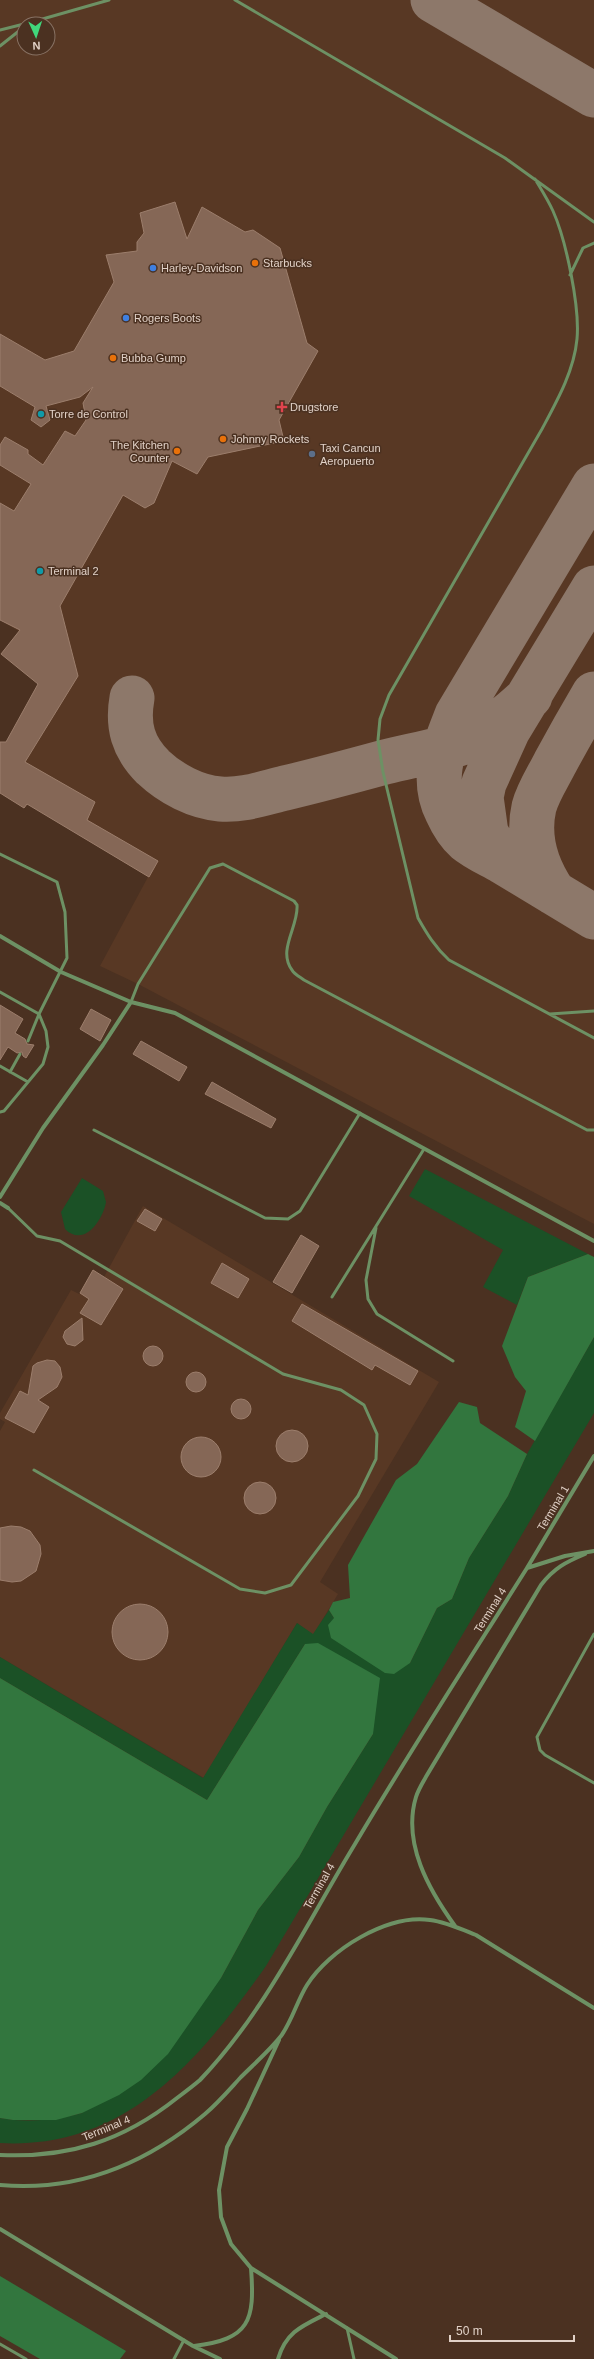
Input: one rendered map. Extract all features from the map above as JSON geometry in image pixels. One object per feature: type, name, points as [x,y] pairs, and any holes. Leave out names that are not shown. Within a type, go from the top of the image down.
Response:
[{"type":"street","points":[[0,936],[61,972],[130,1002],[175,1013],[594,1241]]},
{"type":"street","points":[[0,1197],[43,1128],[103,1044],[130,1002]]},
{"type":"street","points":[[0,1203],[8,1208]]},
{"type":"street","name":"Terminal 1","points":[[527,1568],[594,1456]]},
{"type":"street","points":[[527,1568],[565,1556],[593,1551]]},
{"type":"street","points":[[455,1926],[435,1898],[419,1864],[412,1821],[416,1797],[427,1775],[541,1585],[551,1572],[564,1563],[593,1551]]},
{"type":"street","name":"Terminal 4","points":[[0,2155],[23,2156],[65,2152],[100,2143],[131,2130],[160,2112],[199,2080],[241,2031],[272,1984],[356,1841],[527,1568]]},
{"type":"street","points":[[396,2359],[251,2268],[231,2244],[221,2217],[219,2190],[221,2172],[227,2147],[307,1986],[321,1966],[344,1948],[370,1932],[401,1922],[428,1920],[455,1926],[476,1935],[594,2008]]},
{"type":"street","points":[[0,2185],[56,2184],[93,2177],[141,2159],[164,2145],[206,2114],[281,2036]]},
{"type":"street","points":[[0,2229],[194,2346],[220,2359]]},
{"type":"street","points":[[194,2346],[220,2343],[233,2337],[247,2322],[252,2307],[251,2268]]},
{"type":"street","points":[[278,2359],[282,2345],[291,2335],[302,2326],[326,2314]]},
{"type":"lane","points":[[54,16],[109,0]]},
{"type":"lane","points":[[235,0],[505,158],[594,222]]},
{"type":"lane","points":[[0,30],[16,26]]},
{"type":"lane","points":[[0,46],[16,32]]},
{"type":"lane","points":[[535,179],[558,224],[570,276],[576,313],[577,339],[570,369],[559,398],[389,695],[380,719],[378,740],[383,772],[418,918],[428,938],[449,960],[594,1038]]},
{"type":"lane","points":[[570,276],[583,248],[594,243]]},
{"type":"lane","points":[[0,854],[57,882],[62,897],[67,936],[67,958],[39,1014],[28,1041]]},
{"type":"lane","points":[[130,1002],[138,984],[210,868],[222,864],[294,901],[297,905],[288,942],[288,959],[292,970],[304,980],[587,1130],[594,1130]]},
{"type":"lane","points":[[0,992],[39,1014],[46,1031],[48,1048],[43,1064],[4,1111],[0,1112]]},
{"type":"lane","points":[[548,1014],[594,1011]]},
{"type":"lane","points":[[10,1072],[20,1054]]},
{"type":"lane","points":[[0,1066],[28,1082]]},
{"type":"lane","points":[[94,1130],[265,1218],[288,1219],[300,1211],[360,1113]]},
{"type":"lane","points":[[332,1297],[424,1148]]},
{"type":"lane","points":[[8,1208],[37,1236],[60,1241],[283,1374],[341,1390],[364,1405],[377,1434],[376,1459],[358,1496],[291,1585],[265,1593],[240,1589],[34,1470]]},
{"type":"lane","points":[[376,1228],[366,1280],[370,1304],[377,1314],[453,1361]]},
{"type":"lane","points":[[594,1634],[537,1737],[540,1750],[594,1783]]},
{"type":"lane","points":[[347,2327],[354,2359]]},
{"type":"lane","points":[[174,2359],[184,2340]]},
{"type":"lane","points":[[0,2344],[26,2359]]},
{"type":"shaded area","points":[[0,0],[594,0],[594,1224],[138,984],[100,966],[148,877],[28,804],[24,808],[9,798],[0,742],[6,742],[44,676],[27,636],[0,620]]},
{"type":"shaded area","points":[[143,1206],[439,1382],[320,1582],[338,1594],[313,1635],[297,1623],[204,1778],[0,1657],[0,1431],[5,1422],[0,1419],[0,1413],[71,1290],[79,1294],[93,1270],[104,1277]]},
{"type":"green space","points":[[425,1169],[588,1254],[528,1277],[517,1305],[483,1287],[503,1250],[409,1196]]},
{"type":"green space","points":[[82,1178],[103,1191],[106,1202],[97,1223],[86,1234],[79,1235],[72,1234],[65,1229],[61,1212]]},
{"type":"green space","points":[[588,1254],[594,1257],[594,1337],[535,1441],[515,1427],[526,1391],[515,1377],[502,1346],[528,1277]]},
{"type":"green space","points":[[594,1337],[594,1413],[266,1966],[241,2001],[186,2065],[156,2092],[122,2115],[85,2131],[45,2141],[0,2143],[0,2118],[10,2120],[41,2120],[82,2113],[221,1978],[258,1910],[299,1857],[327,1807],[373,1734],[305,1644],[207,1800],[0,1678],[0,1657],[203,1778],[297,1623],[313,1634],[329,1610],[334,1618],[410,1663],[437,1608],[452,1599],[469,1558],[508,1496],[527,1454]]},
{"type":"green space","points":[[459,1402],[477,1407],[480,1423],[527,1454],[508,1496],[469,1558],[452,1599],[437,1608],[410,1663],[394,1674],[385,1673],[331,1638],[328,1625],[334,1618],[329,1610],[333,1602],[350,1598],[348,1565],[396,1480],[417,1464]]},
{"type":"green space","points":[[318,1643],[380,1678],[373,1734],[327,1807],[299,1857],[258,1910],[221,1978],[168,2054],[141,2080],[119,2095],[82,2113],[56,2120],[13,2120],[0,2118],[0,1678],[207,1800],[305,1644]]},
{"type":"green space","points":[[0,2276],[126,2351],[120,2359],[40,2359],[0,2336]]},
{"type":"building","name":"Terminal 2","points":[[175,202],[187,239],[202,207],[245,232],[253,230],[280,248],[307,343],[318,351],[279,420],[284,441],[208,457],[197,474],[172,461],[154,503],[145,508],[123,495],[60,606],[78,676],[25,762],[95,802],[87,820],[158,861],[149,877],[27,804],[24,808],[0,793],[0,742],[6,742],[38,684],[1,654],[20,630],[0,620],[0,503],[14,511],[31,484],[0,465],[0,445],[5,437],[28,450],[28,454],[43,465],[65,431],[75,436],[86,420],[83,403],[93,387],[80,397],[46,406],[50,420],[41,427],[31,420],[35,407],[0,386],[0,334],[45,360],[74,351],[114,282],[106,255],[137,251],[137,242],[144,233],[140,213]]},
{"type":"building","points":[[0,1005],[23,1019],[15,1033],[25,1039],[27,1044],[34,1045],[26,1058],[23,1056],[22,1052],[17,1053],[8,1047],[0,1060]]},
{"type":"building","points":[[91,1009],[111,1020],[100,1041],[80,1029]]},
{"type":"building","points":[[141,1041],[187,1067],[179,1081],[133,1054]]},
{"type":"building","points":[[212,1082],[276,1119],[271,1128],[205,1094]]},
{"type":"building","points":[[145,1209],[162,1219],[155,1231],[137,1221]]},
{"type":"building","points":[[301,1235],[319,1246],[292,1293],[273,1282]]},
{"type":"building","points":[[222,1263],[249,1279],[238,1298],[211,1283]]},
{"type":"building","points":[[93,1270],[123,1289],[101,1325],[80,1313],[89,1299],[80,1293]]},
{"type":"building","points":[[302,1304],[418,1371],[410,1385],[375,1365],[372,1370],[292,1321]]},
{"type":"building","points":[[82,1318],[83,1340],[75,1346],[67,1344],[63,1337],[65,1331]]},
{"type":"building","points":[[153,1346],[160,1349],[163,1356],[160,1363],[153,1366],[146,1363],[143,1356],[146,1349]]},
{"type":"building","points":[[47,1360],[55,1361],[60,1367],[62,1377],[57,1387],[38,1400],[49,1407],[34,1433],[5,1418],[20,1391],[28,1395],[33,1366]]},
{"type":"building","points":[[192,1372],[200,1372],[206,1378],[206,1386],[200,1392],[192,1392],[186,1386],[186,1378]]},
{"type":"building","points":[[237,1399],[245,1399],[251,1405],[251,1413],[245,1419],[237,1419],[231,1413],[231,1405]]},
{"type":"building","points":[[292,1430],[301,1433],[305,1437],[308,1446],[305,1455],[301,1459],[292,1462],[283,1459],[279,1455],[276,1446],[279,1437],[283,1433]]},
{"type":"building","points":[[205,1437],[212,1440],[218,1446],[221,1457],[220,1465],[212,1474],[205,1477],[197,1477],[190,1474],[182,1465],[181,1453],[184,1446],[193,1438]]},
{"type":"building","points":[[260,1482],[269,1485],[273,1489],[276,1498],[273,1507],[269,1511],[260,1514],[251,1511],[247,1507],[244,1498],[247,1489],[251,1485]]},
{"type":"building","points":[[11,1526],[21,1527],[30,1531],[40,1545],[41,1554],[36,1571],[21,1581],[12,1582],[0,1580],[0,1528]]},
{"type":"building","points":[[135,1604],[145,1604],[160,1612],[166,1621],[168,1632],[166,1643],[160,1652],[145,1660],[135,1660],[124,1655],[117,1648],[112,1637],[112,1627],[117,1616],[124,1609]]},
{"type":"taxiway","points":[[433,0],[594,95]]},
{"type":"taxiway","points":[[503,862],[470,843],[455,827],[442,799],[439,775],[441,763],[457,715],[594,486]]},
{"type":"taxiway","points":[[594,588],[508,730],[484,783],[481,797],[486,833],[503,862],[594,917]]},
{"type":"taxiway","points":[[554,893],[538,863],[535,852],[532,830],[534,807],[543,785],[594,694]]},
{"type":"taxiway","points":[[132,698],[130,718],[133,736],[141,752],[153,767],[184,789],[202,796],[220,799],[236,799],[323,779],[385,762],[443,749],[465,742],[483,734],[511,713],[530,696]]},
{"type":"place","name":"Starbucks","points":[[255,263]]},
{"type":"place","name":"Harley-Davidson","points":[[153,268]]},
{"type":"place","name":"Rogers Boots","points":[[126,318]]},
{"type":"place","name":"Bubba Gump","points":[[113,358]]},
{"type":"place","name":"Drugstore","points":[[282,407]]},
{"type":"place","name":"Torre de Control","points":[[41,414]]},
{"type":"place","name":"Johnny Rockets","points":[[223,439]]},
{"type":"place","name":"The Kitchen Counter","points":[[177,451]]},
{"type":"place","name":"Taxi Cancun Aeropuerto","points":[[312,454]]},
{"type":"place","name":"Terminal 2","points":[[40,571]]}]
